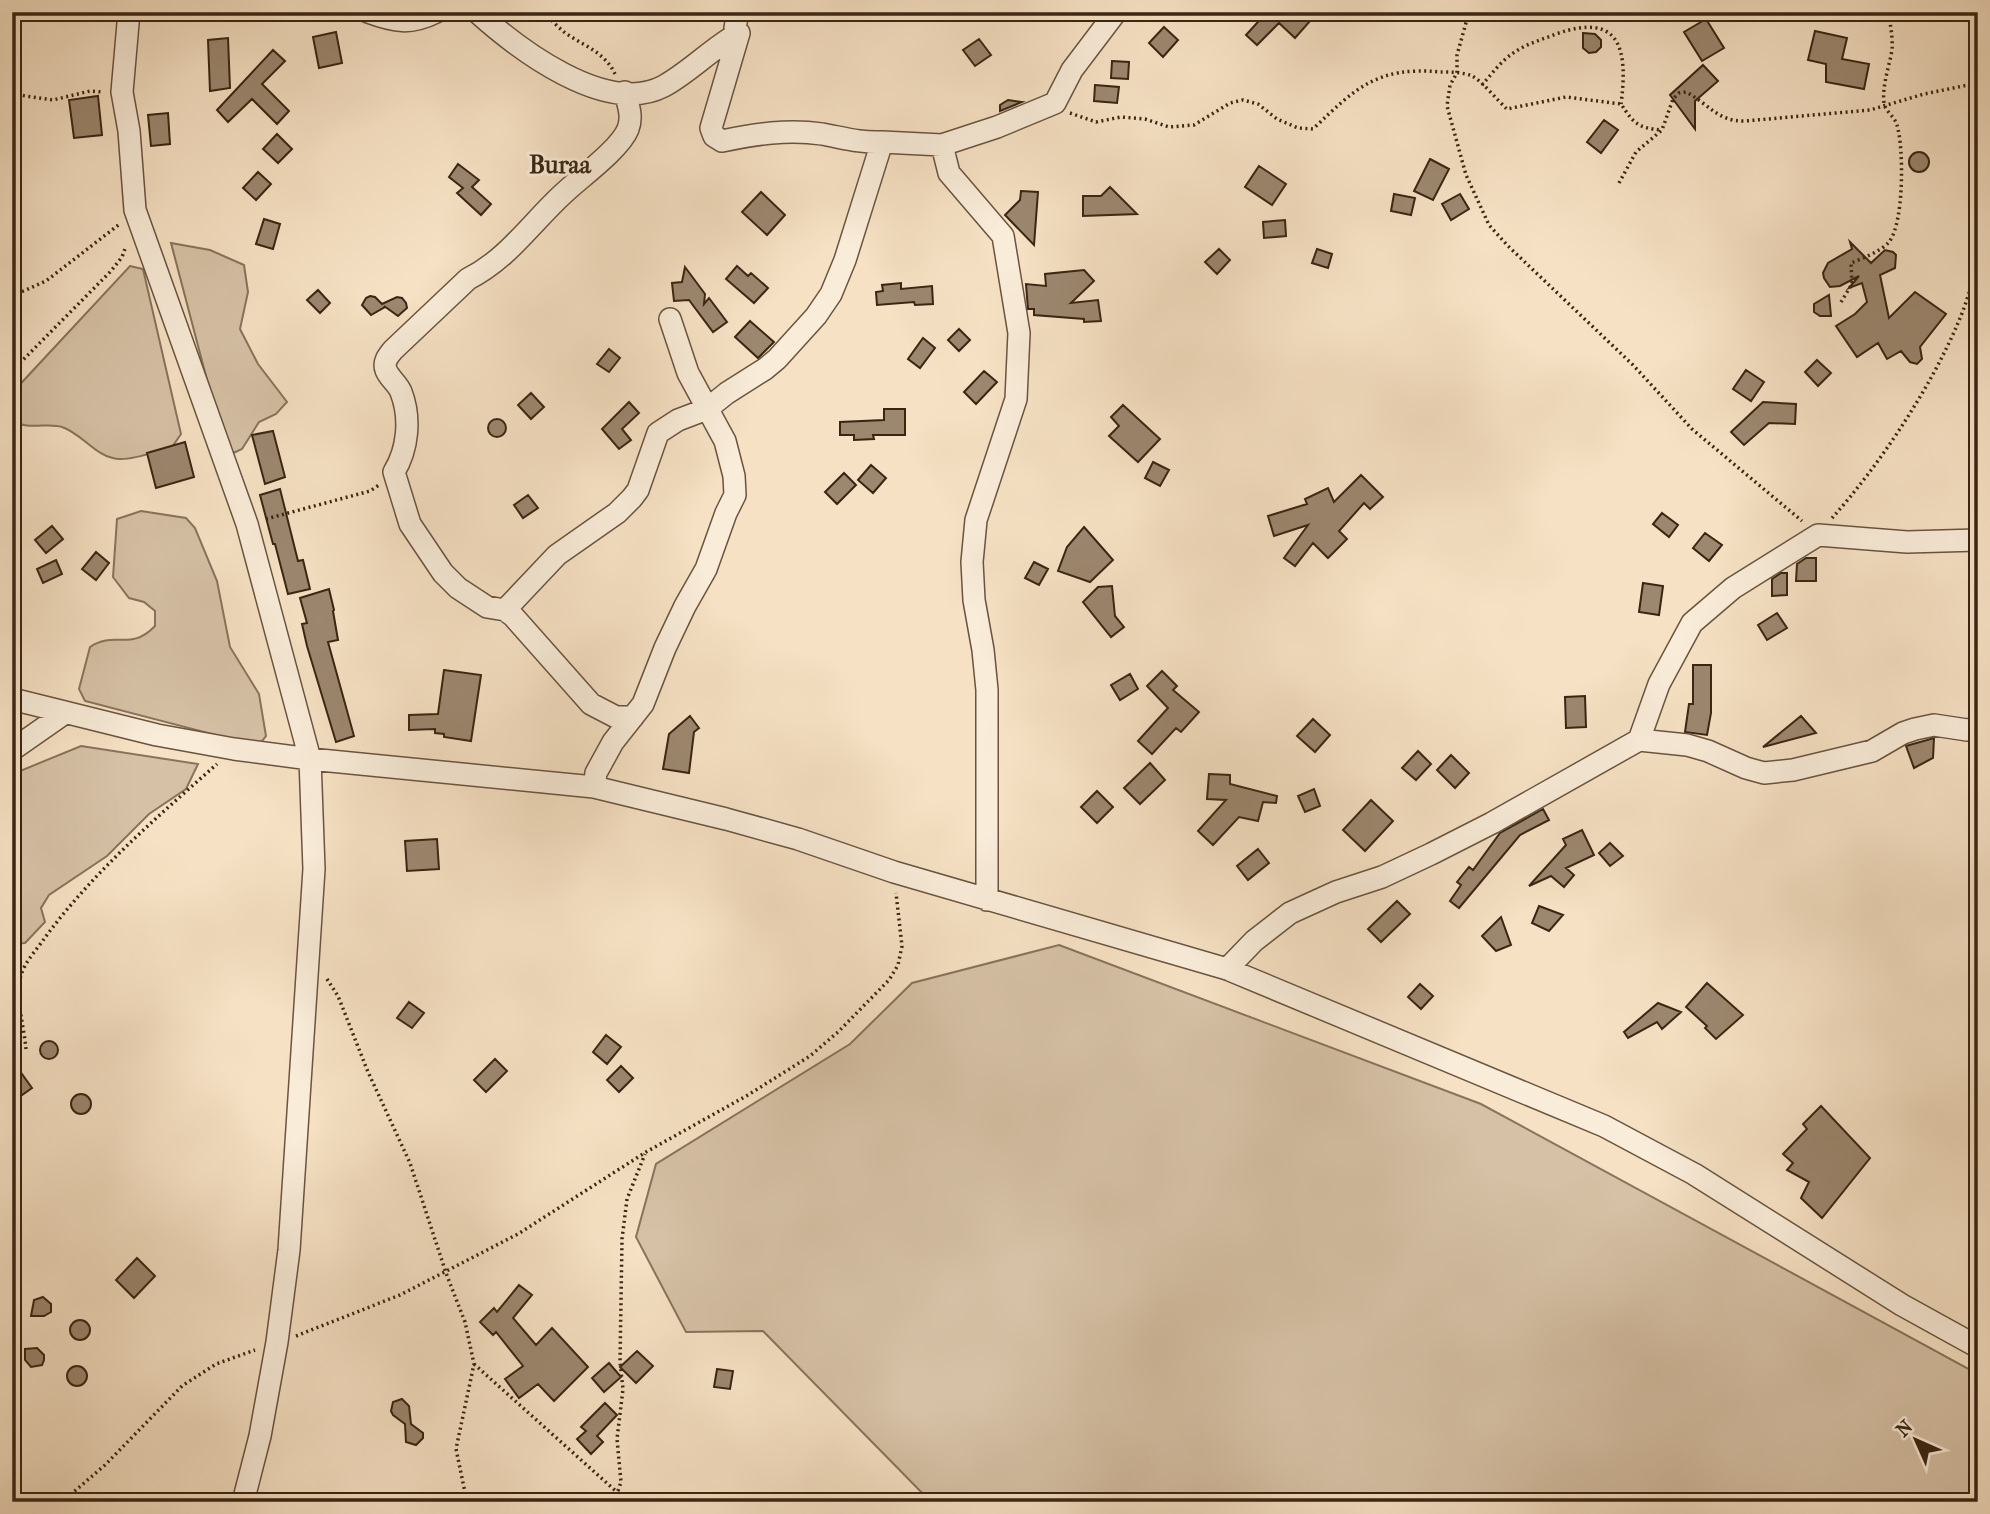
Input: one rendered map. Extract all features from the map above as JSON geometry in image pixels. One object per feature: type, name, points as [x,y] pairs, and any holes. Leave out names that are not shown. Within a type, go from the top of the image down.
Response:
[{"type":"street","points":[[129,12],[122,93],[129,131],[135,210],[247,524],[310,760],[314,869],[289,1250],[277,1342],[260,1436],[243,1502]]},
{"type":"street","points":[[368,12],[408,22],[420,20],[436,12]]},
{"type":"street","points":[[477,12],[529,55],[548,66],[598,88],[625,92],[661,87],[738,23]]},
{"type":"street","points":[[738,23],[711,128],[714,136],[722,141],[767,133],[820,134],[861,143],[942,145],[997,127],[1055,103],[1072,70],[1116,12]]},
{"type":"street","points":[[625,92],[631,117],[627,131],[609,152],[484,271],[468,279],[386,359],[385,368],[401,391],[406,414],[406,443],[403,456],[394,472],[411,524],[443,573],[458,588],[486,607],[505,610],[592,704],[616,717],[633,717]]},
{"type":"street","points":[[505,610],[557,555],[599,526],[632,498],[638,490],[658,433],[678,420],[707,409],[777,359],[803,332],[831,294],[845,260],[883,142]]},
{"type":"street","points":[[942,145],[949,173],[1003,236],[1019,334],[1016,399],[976,520],[972,562],[974,600],[987,690],[987,900]]},
{"type":"street","points":[[594,787],[596,773],[613,741],[643,704],[665,648],[706,569],[735,495],[731,457],[688,373],[670,319]]},
{"type":"street","points":[[1639,740],[1659,684],[1692,623],[1711,604],[1733,588],[1818,535],[1907,542],[1978,540]]},
{"type":"street","points":[[12,699],[157,735],[310,760],[594,787],[798,839],[894,872],[1227,969],[1604,1126],[1694,1174],[1902,1305],[1978,1347]]},
{"type":"street","points":[[12,750],[65,713]]},
{"type":"street","points":[[1227,969],[1254,941],[1290,913],[1336,892],[1382,877],[1443,848],[1639,740],[1687,745],[1765,773],[1793,771],[1872,751],[1903,733],[1934,725],[1978,729]]},
{"type":"path","points":[[544,12],[562,30],[597,51],[611,64],[625,92]]},
{"type":"path","points":[[1469,12],[1457,55],[1457,73],[1450,85],[1447,106],[1466,174],[1489,225],[1633,365],[1692,429],[1818,535],[1845,504],[1880,456],[1933,374],[1959,322],[1978,267]]},
{"type":"path","points":[[1842,302],[1852,285],[1851,263],[1869,256],[1889,241],[1899,215],[1902,180],[1899,135],[1896,122],[1884,106],[1884,83],[1891,52],[1889,12]]},
{"type":"path","points":[[1482,85],[1510,54],[1535,41],[1572,29],[1592,27],[1614,36],[1620,46],[1623,88],[1621,104],[1633,122],[1641,127],[1662,130]]},
{"type":"path","points":[[1055,103],[1074,116],[1096,122],[1121,117],[1145,118],[1169,127],[1194,125],[1230,103],[1243,100],[1258,104],[1278,119],[1298,128],[1313,130],[1345,99],[1366,84],[1386,75],[1413,69],[1473,76],[1507,109],[1566,97],[1621,104]]},
{"type":"path","points":[[1619,183],[1636,152],[1662,130],[1673,99],[1679,93],[1686,92],[1710,106],[1721,117],[1733,121],[1840,113],[1884,106],[1924,94],[1978,83]]},
{"type":"path","points":[[12,94],[53,100],[90,91],[122,93]]},
{"type":"path","points":[[12,296],[46,281],[135,210]]},
{"type":"path","points":[[12,371],[111,271],[122,257],[128,241]]},
{"type":"path","points":[[247,524],[370,491],[394,472]]},
{"type":"path","points":[[26,1049],[20,991],[22,974],[32,956],[86,888],[121,852],[234,748]]},
{"type":"path","points":[[61,1502],[105,1465],[182,1386],[216,1364],[368,1310],[446,1273],[518,1234],[646,1152],[748,1095],[810,1056],[838,1032],[889,980],[898,965],[902,946],[894,872]]},
{"type":"path","points":[[309,963],[326,978],[342,1004],[410,1163],[465,1322],[474,1364],[456,1449],[467,1502]]},
{"type":"path","points":[[618,1492],[621,1482],[617,1439],[623,1389],[620,1362],[622,1239],[627,1199],[646,1152]]},
{"type":"path","points":[[474,1364],[628,1502]]},
{"type":"shaded area","points":[[171,243],[210,250],[244,265],[248,292],[240,329],[258,364],[287,402],[276,414],[259,422],[242,449],[227,456]]},
{"type":"shaded area","points":[[130,266],[143,269],[181,434],[172,447],[139,457],[119,459],[103,455],[62,427],[24,425],[14,420],[12,393]]},
{"type":"shaded area","points":[[141,511],[186,518],[195,528],[217,581],[230,647],[259,694],[266,736],[258,746],[85,701],[79,689],[90,647],[107,640],[138,638],[155,626],[155,611],[144,602],[129,598],[113,577],[117,519]]},
{"type":"shaded area","points":[[81,746],[198,764],[186,789],[149,814],[107,856],[49,895],[41,908],[45,922],[25,943],[12,944],[12,782],[20,771]]},
{"type":"shaded area","points":[[1059,945],[1481,1104],[1978,1374],[1978,1502],[931,1502],[763,1331],[686,1332],[636,1237],[656,1164],[850,1044],[912,983]]},
{"type":"building","points":[[1267,12],[1318,12],[1295,38],[1279,23],[1257,45],[1246,35]]},
{"type":"building","points":[[1706,19],[1724,48],[1702,61],[1684,32]]},
{"type":"building","points":[[1164,27],[1178,40],[1163,57],[1149,43]]},
{"type":"building","points":[[1815,31],[1847,38],[1842,59],[1869,64],[1864,89],[1826,82],[1826,64],[1808,60]]},
{"type":"building","points":[[336,32],[342,63],[319,68],[313,37]]},
{"type":"building","points":[[1583,33],[1595,34],[1601,40],[1601,47],[1596,52],[1589,53],[1583,48]]},
{"type":"building","points":[[228,38],[230,88],[210,91],[208,40]]},
{"type":"building","points":[[979,39],[991,55],[975,66],[963,50]]},
{"type":"building","points":[[273,50],[285,61],[262,84],[289,111],[277,124],[252,99],[228,122],[217,110]]},
{"type":"building","points":[[1112,61],[1129,62],[1128,79],[1111,78]]},
{"type":"building","points":[[1703,65],[1718,81],[1695,101],[1695,129],[1670,95]]},
{"type":"building","points":[[1095,85],[1119,87],[1117,103],[1094,101]]},
{"type":"building","points":[[98,96],[102,135],[74,138],[69,100]]},
{"type":"building","points":[[1008,100],[1022,102],[1000,111],[1000,105]]},
{"type":"building","points":[[168,113],[170,144],[151,146],[148,115]]},
{"type":"building","points":[[1604,120],[1618,130],[1601,153],[1587,142]]},
{"type":"building","points":[[277,134],[292,149],[278,163],[263,149]]},
{"type":"building","points":[[1919,152],[1926,155],[1929,162],[1926,169],[1919,172],[1912,169],[1909,162],[1912,155]]},
{"type":"building","points":[[1430,159],[1449,169],[1433,200],[1414,191]]},
{"type":"building","points":[[458,164],[479,180],[472,187],[491,204],[481,215],[457,193],[463,188],[449,177]]},
{"type":"building","points":[[1259,166],[1286,184],[1272,205],[1245,187]]},
{"type":"building","points":[[258,172],[271,184],[256,200],[243,188]]},
{"type":"building","points":[[1110,187],[1137,214],[1083,216],[1083,196],[1101,196]]},
{"type":"building","points":[[1021,191],[1038,192],[1034,245],[1005,215],[1020,200]]},
{"type":"building","points":[[761,192],[785,215],[767,235],[742,212]]},
{"type":"building","points":[[1394,194],[1415,198],[1411,215],[1391,211]]},
{"type":"building","points":[[1460,194],[1469,209],[1451,220],[1442,204]]},
{"type":"building","points":[[264,219],[280,224],[273,249],[256,244]]},
{"type":"building","points":[[1285,220],[1286,236],[1264,238],[1263,222]]},
{"type":"building","points":[[1850,242],[1871,263],[1885,250],[1896,255],[1895,268],[1880,275],[1889,318],[1915,292],[1946,314],[1920,347],[1922,359],[1917,364],[1910,362],[1901,351],[1887,359],[1878,343],[1857,357],[1836,326],[1855,314],[1867,302],[1862,283],[1849,288],[1859,276],[1840,286],[1830,287],[1824,278],[1823,273],[1828,263],[1852,249]]},
{"type":"building","points":[[1219,249],[1230,260],[1217,274],[1205,262]]},
{"type":"building","points":[[1317,249],[1332,254],[1328,268],[1312,263]]},
{"type":"building","points":[[737,266],[748,276],[751,273],[768,288],[754,303],[726,279]]},
{"type":"building","points":[[685,267],[705,294],[704,304],[709,298],[727,322],[713,332],[689,300],[674,301],[672,283],[682,282]]},
{"type":"building","points":[[1084,270],[1094,281],[1071,303],[1098,300],[1101,321],[1084,322],[1084,319],[1034,315],[1034,309],[1028,309],[1026,284],[1046,286],[1045,274]]},
{"type":"building","points":[[901,283],[901,289],[932,286],[933,304],[915,305],[914,302],[877,305],[876,292],[883,291],[882,285]]},
{"type":"building","points":[[318,290],[330,303],[320,313],[307,300]]},
{"type":"building","points":[[1829,295],[1831,316],[1820,316],[1814,312],[1814,304]]},
{"type":"building","points":[[370,296],[382,304],[397,297],[402,298],[407,308],[398,316],[384,306],[371,315],[362,305]]},
{"type":"building","points":[[750,321],[774,342],[758,358],[735,337]]},
{"type":"building","points":[[959,329],[970,340],[959,351],[948,340]]},
{"type":"building","points":[[923,338],[935,348],[920,368],[908,359]]},
{"type":"building","points":[[609,349],[620,358],[609,372],[597,364]]},
{"type":"building","points":[[1817,360],[1831,373],[1818,386],[1805,372]]},
{"type":"building","points":[[1746,370],[1764,382],[1751,401],[1733,389]]},
{"type":"building","points":[[984,371],[997,382],[976,404],[964,392]]},
{"type":"building","points":[[531,393],[544,407],[531,419],[518,405]]},
{"type":"building","points":[[629,402],[639,413],[622,429],[631,440],[619,449],[602,429]]},
{"type":"building","points":[[1763,402],[1796,404],[1795,424],[1769,423],[1744,445],[1731,432]]},
{"type":"building","points":[[1123,405],[1160,439],[1138,462],[1109,436],[1119,426],[1111,417]]},
{"type":"building","points":[[884,409],[905,409],[905,435],[873,435],[874,439],[854,440],[854,435],[840,435],[840,422],[884,420]]},
{"type":"building","points":[[497,419],[503,422],[506,428],[503,434],[497,437],[491,434],[488,428],[491,422]]},
{"type":"building","points":[[273,431],[285,477],[265,484],[252,435]]},
{"type":"building","points":[[185,442],[194,477],[156,488],[147,453]]},
{"type":"building","points":[[1153,462],[1169,470],[1160,486],[1145,478]]},
{"type":"building","points":[[871,465],[886,478],[873,493],[858,480]]},
{"type":"building","points":[[844,473],[856,485],[837,504],[825,492]]},
{"type":"building","points":[[1361,475],[1383,497],[1370,509],[1364,503],[1339,531],[1347,539],[1328,558],[1313,543],[1295,566],[1284,558],[1308,525],[1274,536],[1268,516],[1307,504],[1305,499],[1328,488],[1334,502]]},
{"type":"building","points":[[280,489],[298,561],[303,560],[310,589],[288,594],[260,495]]},
{"type":"building","points":[[528,495],[538,508],[523,518],[514,505]]},
{"type":"building","points":[[1662,513],[1678,525],[1669,537],[1653,524]]},
{"type":"building","points":[[52,526],[63,539],[46,553],[35,540]]},
{"type":"building","points":[[1084,527],[1113,560],[1090,582],[1058,571],[1067,547]]},
{"type":"building","points":[[1705,533],[1722,545],[1709,561],[1693,548]]},
{"type":"building","points":[[96,552],[109,563],[96,580],[82,569]]},
{"type":"building","points":[[1806,558],[1816,558],[1816,581],[1796,581],[1797,564]]},
{"type":"building","points":[[56,560],[62,574],[43,583],[37,569]]},
{"type":"building","points":[[1034,562],[1048,569],[1039,585],[1025,578]]},
{"type":"building","points":[[1781,573],[1787,573],[1787,595],[1772,596],[1772,579]]},
{"type":"building","points":[[1643,583],[1663,586],[1659,615],[1639,612]]},
{"type":"building","points":[[1112,586],[1115,616],[1124,627],[1111,637],[1083,602],[1098,587]]},
{"type":"building","points":[[329,589],[338,640],[328,642],[354,736],[336,742],[307,646],[302,624],[307,623],[300,598]]},
{"type":"building","points":[[1777,613],[1787,628],[1767,640],[1758,625]]},
{"type":"building","points":[[1693,665],[1711,665],[1711,713],[1707,735],[1685,732],[1689,704],[1693,704]]},
{"type":"building","points":[[444,670],[481,675],[471,741],[444,737],[444,734],[435,733],[435,729],[409,730],[409,715],[438,714]]},
{"type":"building","points":[[1162,671],[1177,686],[1173,690],[1199,712],[1181,732],[1176,728],[1152,754],[1138,741],[1168,708],[1147,686]]},
{"type":"building","points":[[1130,674],[1138,689],[1120,700],[1111,685]]},
{"type":"building","points":[[1585,696],[1586,727],[1566,728],[1565,697]]},
{"type":"building","points":[[690,716],[699,728],[694,732],[689,773],[663,769],[669,734]]},
{"type":"building","points":[[1801,716],[1816,733],[1763,747]]},
{"type":"building","points":[[1313,719],[1330,735],[1315,752],[1297,736]]},
{"type":"building","points":[[1934,738],[1933,758],[1914,768],[1906,746]]},
{"type":"building","points":[[1418,751],[1431,764],[1416,780],[1402,768]]},
{"type":"building","points":[[1451,755],[1469,773],[1455,788],[1437,770]]},
{"type":"building","points":[[1150,763],[1165,780],[1140,804],[1124,788]]},
{"type":"building","points":[[1209,774],[1230,775],[1230,784],[1277,796],[1276,803],[1263,802],[1258,821],[1239,817],[1213,845],[1198,831],[1226,800],[1207,799]]},
{"type":"building","points":[[1314,789],[1320,806],[1305,812],[1298,796]]},
{"type":"building","points":[[1097,791],[1113,807],[1097,823],[1081,807]]},
{"type":"building","points":[[1371,800],[1393,821],[1365,851],[1343,830]]},
{"type":"building","points":[[1543,809],[1549,820],[1520,835],[1459,908],[1450,901],[1461,885],[1457,882],[1469,867],[1473,870],[1500,833]]},
{"type":"building","points":[[1582,830],[1594,855],[1566,868],[1574,875],[1564,887],[1551,876],[1529,886],[1566,845],[1563,839]]},
{"type":"building","points":[[437,839],[439,869],[407,871],[405,841]]},
{"type":"building","points":[[1610,843],[1623,856],[1610,866],[1599,853]]},
{"type":"building","points":[[1258,849],[1269,863],[1248,880],[1237,866]]},
{"type":"building","points":[[1397,901],[1410,914],[1381,942],[1368,929]]},
{"type":"building","points":[[1539,906],[1563,915],[1549,931],[1532,923]]},
{"type":"building","points":[[1501,917],[1511,945],[1496,951],[1482,936]]},
{"type":"building","points":[[1707,983],[1743,1015],[1716,1039],[1705,1028],[1707,1026],[1686,1007]]},
{"type":"building","points":[[1420,984],[1433,996],[1421,1009],[1408,997]]},
{"type":"building","points":[[409,1002],[424,1013],[412,1028],[397,1018]]},
{"type":"building","points":[[1658,1003],[1681,1012],[1662,1029],[1657,1022],[1628,1038],[1624,1032]]},
{"type":"building","points":[[606,1035],[621,1047],[607,1064],[593,1052]]},
{"type":"building","points":[[49,1041],[55,1044],[58,1050],[55,1056],[49,1059],[43,1056],[40,1050],[43,1044]]},
{"type":"building","points":[[495,1059],[507,1071],[486,1092],[474,1080]]},
{"type":"building","points":[[12,1060],[32,1088],[12,1102]]},
{"type":"building","points":[[621,1066],[633,1078],[619,1092],[607,1080]]},
{"type":"building","points":[[81,1094],[88,1097],[91,1104],[88,1111],[81,1114],[74,1111],[71,1104],[74,1097]]},
{"type":"building","points":[[1821,1106],[1870,1158],[1822,1218],[1801,1198],[1809,1182],[1787,1170],[1793,1163],[1783,1154],[1807,1129],[1803,1124]]},
{"type":"building","points":[[137,1258],[155,1276],[134,1298],[116,1280]]},
{"type":"building","points":[[519,1285],[532,1295],[513,1318],[536,1345],[552,1328],[588,1367],[554,1401],[538,1384],[519,1398],[505,1379],[523,1366],[496,1332],[493,1335],[480,1322],[494,1308],[497,1312]]},
{"type":"building","points":[[43,1297],[51,1304],[51,1312],[44,1316],[31,1316],[34,1300]]},
{"type":"building","points":[[80,1320],[87,1323],[90,1330],[87,1337],[80,1340],[73,1337],[70,1330],[73,1323]]},
{"type":"building","points":[[37,1348],[44,1355],[44,1360],[42,1365],[31,1367],[25,1360],[25,1349]]},
{"type":"building","points":[[637,1351],[653,1366],[636,1383],[620,1367]]},
{"type":"building","points":[[609,1363],[621,1377],[604,1392],[592,1378]]},
{"type":"building","points":[[77,1366],[84,1369],[87,1376],[84,1383],[77,1386],[70,1383],[67,1376],[70,1369]]},
{"type":"building","points":[[717,1369],[733,1371],[730,1389],[714,1387]]},
{"type":"building","points":[[402,1399],[409,1406],[411,1424],[423,1433],[423,1438],[416,1445],[406,1442],[405,1424],[391,1411],[393,1402]]},
{"type":"building","points":[[605,1403],[617,1415],[597,1436],[603,1442],[591,1454],[577,1439],[586,1431],[581,1427]]},
{"type":"district","name":"Buraa","points":[[560,165]]}]
